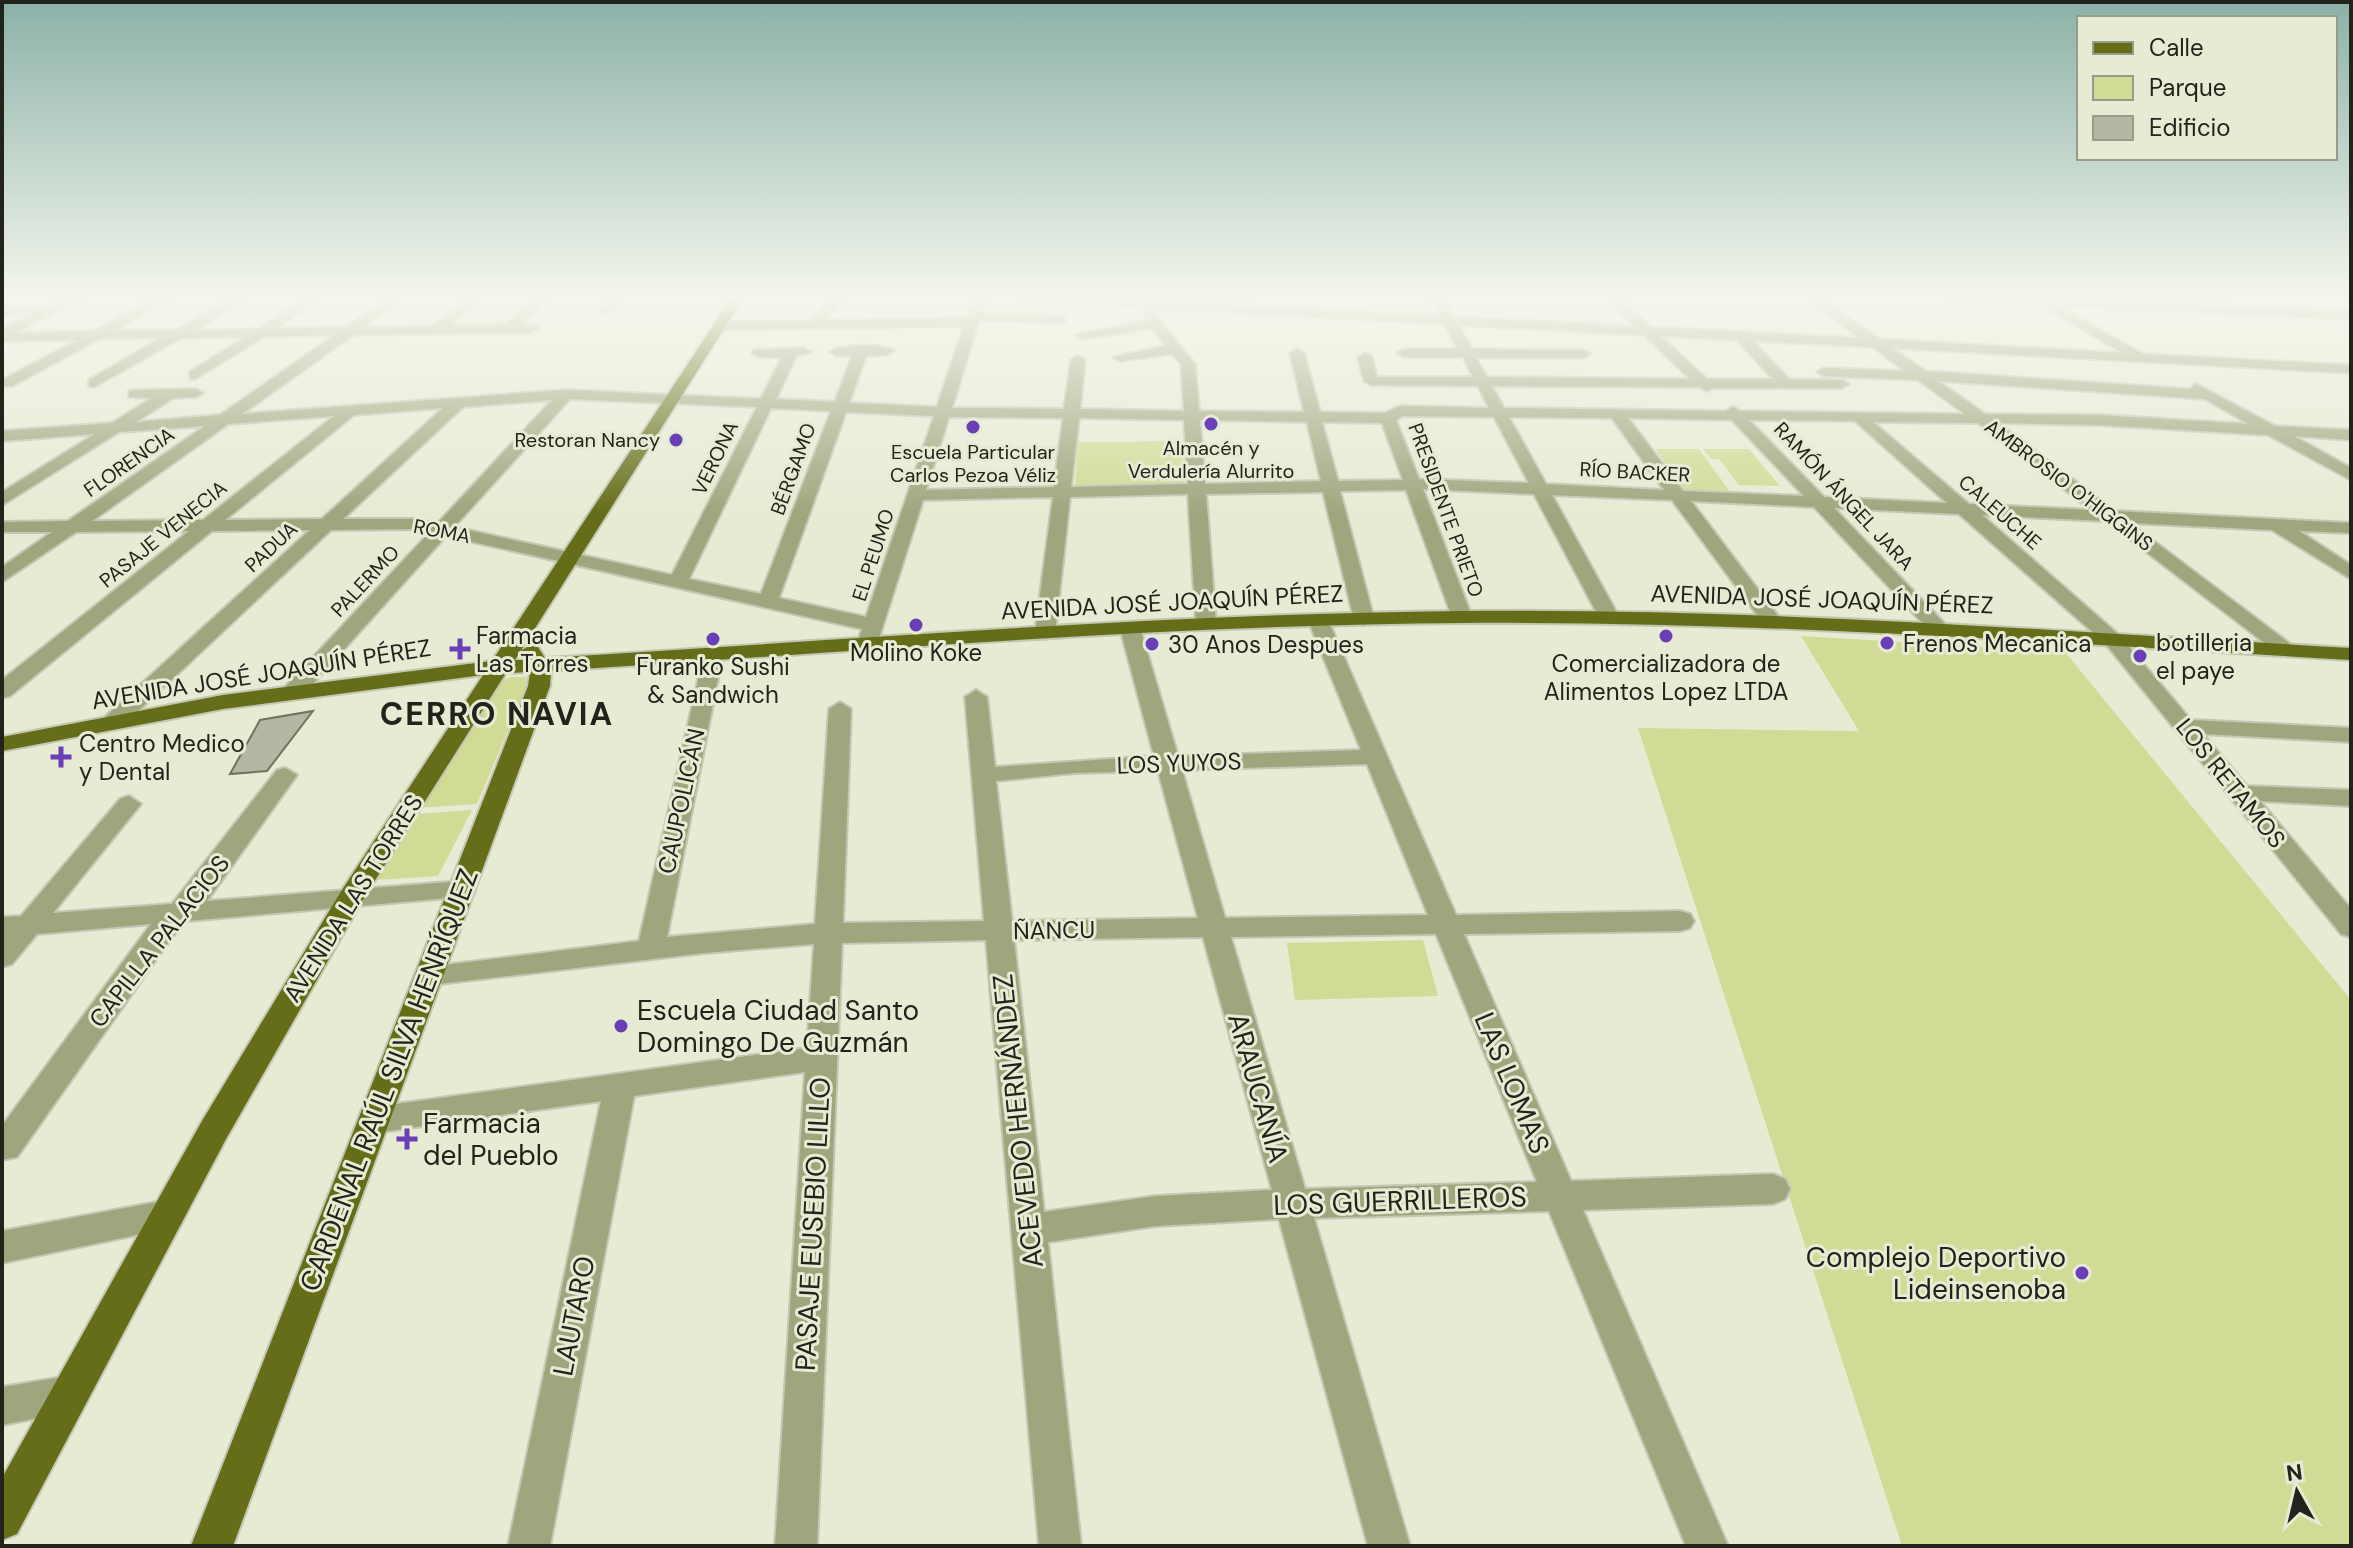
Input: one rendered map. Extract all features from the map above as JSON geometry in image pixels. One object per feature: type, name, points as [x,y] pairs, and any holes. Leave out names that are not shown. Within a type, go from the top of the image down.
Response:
[{"type":"main road","name":"AVENIDA LAS TORRES","points":[[2,1519],[168,1215],[350,899],[693,369]]},
{"type":"main road","name":"CARDENAL RAÚL SILVA HENRÍQUEZ","points":[[212,1546],[539,686],[541,673],[530,642],[534,612]]},
{"type":"main road","name":"AVENIDA JOSÉ JOAQUÍN PÉREZ","points":[[3,746],[294,691],[499,666],[712,653],[870,634],[1045,633],[1318,620],[1609,617],[1771,620],[1938,628],[2351,654]]},
{"type":"street","points":[[7,383],[33,369]]},
{"type":"street","points":[[94,383],[118,369]]},
{"type":"street","points":[[195,375],[204,369]]},
{"type":"street","name":"FLORENCIA","points":[[2,576],[296,369]]},
{"type":"street","name":"VERONA","points":[[678,582],[766,403],[788,369]]},
{"type":"street","name":"BÉRGAMO","points":[[768,602],[854,369]]},
{"type":"street","name":"EL PEUMO","points":[[870,634],[957,369]]},
{"type":"street","points":[[1045,633],[1077,369]]},
{"type":"street","points":[[1188,369],[1206,624]]},
{"type":"street","points":[[1301,369],[1364,619]]},
{"type":"street","points":[[1368,369],[1371,381],[1785,384],[1853,399],[1879,418],[2062,419],[2351,435]]},
{"type":"street","points":[[1473,369],[1609,617]]},
{"type":"street","points":[[1556,369],[1565,382]]},
{"type":"street","points":[[1593,369],[1601,382]]},
{"type":"street","name":"RAMÓN ÁNGEL JARA","points":[[1688,369],[1737,416],[1938,628]]},
{"type":"street","name":"AMBROSIO O'HIGGINS","points":[[1912,369],[2286,650]]},
{"type":"street","points":[[2163,369],[2351,475]]},
{"type":"street","points":[[1774,371],[2011,379],[2026,384],[2209,395]]},
{"type":"street","points":[[1774,371],[1785,384]]},
{"type":"street","name":"CALEUCHE","points":[[1830,373],[1965,510],[2112,639]]},
{"type":"street","points":[[2026,384],[2062,419]]},
{"type":"street","points":[[2,500],[170,393]]},
{"type":"street","points":[[134,394],[196,393]]},
{"type":"street","points":[[5,437],[566,394],[943,412],[1388,418],[1400,411],[1737,416],[1853,399]]},
{"type":"street","name":"PALERMO","points":[[294,691],[566,394]]},
{"type":"street","name":"PADUA","points":[[112,723],[459,402]]},
{"type":"street","name":"PASAJE VENECIA","points":[[2,691],[351,410]]},
{"type":"street","points":[[1617,415],[1771,620]]},
{"type":"street","name":"PRESIDENTE PRIETO","points":[[1388,418],[1462,617]]},
{"type":"street","name":"RÍO BACKER","points":[[916,495],[1413,484],[2351,528]]},
{"type":"street","name":"ROMA","points":[[2,527],[399,523],[442,529],[768,602],[870,634]]},
{"type":"street","points":[[2278,525],[2351,573]]},
{"type":"street","name":"LAS LOMAS","points":[[1318,620],[1707,1546]]},
{"type":"street","name":"ARAUCANÍA","points":[[1130,628],[1389,1546]]},
{"type":"street","name":"LOS RETAMOS","points":[[2112,639],[2347,917]]},
{"type":"street","name":"CAUPOLICÁN","points":[[651,949],[712,653]]},
{"type":"street","name":"ACEVEDO HERNÁNDEZ","points":[[976,697],[1060,1546]]},
{"type":"street","name":"PASAJE EUSEBIO LILLO","points":[[796,1546],[840,709]]},
{"type":"street","points":[[2184,726],[2351,735]]},
{"type":"street","name":"LOS YUYOS","points":[[983,775],[1074,766],[1376,757]]},
{"type":"street","name":"CAPILLA PALACIOS","points":[[5,1147],[162,930],[194,899],[285,775]]},
{"type":"street","points":[[2240,793],[2351,798]]},
{"type":"street","points":[[2,957],[16,926],[129,804]]},
{"type":"street","points":[[16,926],[462,890]]},
{"type":"street","name":"ÑANCU","points":[[430,975],[651,949],[828,933],[1680,921]]},
{"type":"street","points":[[374,1120],[821,1058]]},
{"type":"street","name":"LAUTARO","points":[[529,1546],[620,1086]]},
{"type":"street","name":"LOS GUERRILLEROS","points":[[1028,1230],[1156,1211],[1773,1189]]},
{"type":"street","points":[[2,1247],[168,1215]]},
{"type":"street","points":[[2,1406],[69,1395]]},
{"type":"green space","points":[[1183,441],[1184,483],[1075,486],[1078,442]]},
{"type":"green space","points":[[1655,449],[1699,449],[1731,493],[1686,492]]},
{"type":"green space","points":[[1703,449],[1749,449],[1780,486],[1739,485],[1719,459],[1711,459]]},
{"type":"green space","name":"Complejo Deportivo Lideinsenoba","points":[[1801,636],[2065,652],[2351,1000],[2351,1546],[1902,1546],[1638,728],[1859,731]]},
{"type":"green space","points":[[511,677],[526,677],[526,687],[477,804],[417,808],[496,683]]},
{"type":"green space","points":[[472,810],[438,876],[377,880],[415,814]]},
{"type":"green space","points":[[1423,940],[1438,996],[1295,1000],[1287,943]]},
{"type":"building","points":[[313,711],[267,771],[230,774],[260,720]]},
{"type":"place","name":"Almacén y Verdulería Alurrito","points":[[1211,424]]},
{"type":"place","name":"Escuela Particular Carlos Pezoa Véliz","points":[[973,427]]},
{"type":"place","name":"Restoran Nancy","points":[[676,440]]},
{"type":"place","name":"Molino Koke","points":[[916,625]]},
{"type":"place","name":"Comercializadora de Alimentos Lopez LTDA","points":[[1666,636]]},
{"type":"place","name":"Furanko Sushi & Sandwich","points":[[713,639]]},
{"type":"place","name":"Frenos Mecanica","points":[[1887,643]]},
{"type":"place","name":"30 Anos Despues","points":[[1152,644]]},
{"type":"place","name":"Farmacia Las Torres","points":[[460,649]]},
{"type":"place","name":"botilleria el paye","points":[[2140,656]]},
{"type":"place","name":"Centro Medico y Dental","points":[[61,757]]},
{"type":"place","name":"Escuela Ciudad Santo Domingo De Guzmán","points":[[621,1026]]},
{"type":"place","name":"Farmacia del Pueblo","points":[[407,1139]]},
{"type":"place","name":"Complejo Deportivo Lideinsenoba","points":[[2082,1273]]},
{"type":"district","name":"CERRO NAVIA","points":[[497,714]]}]
